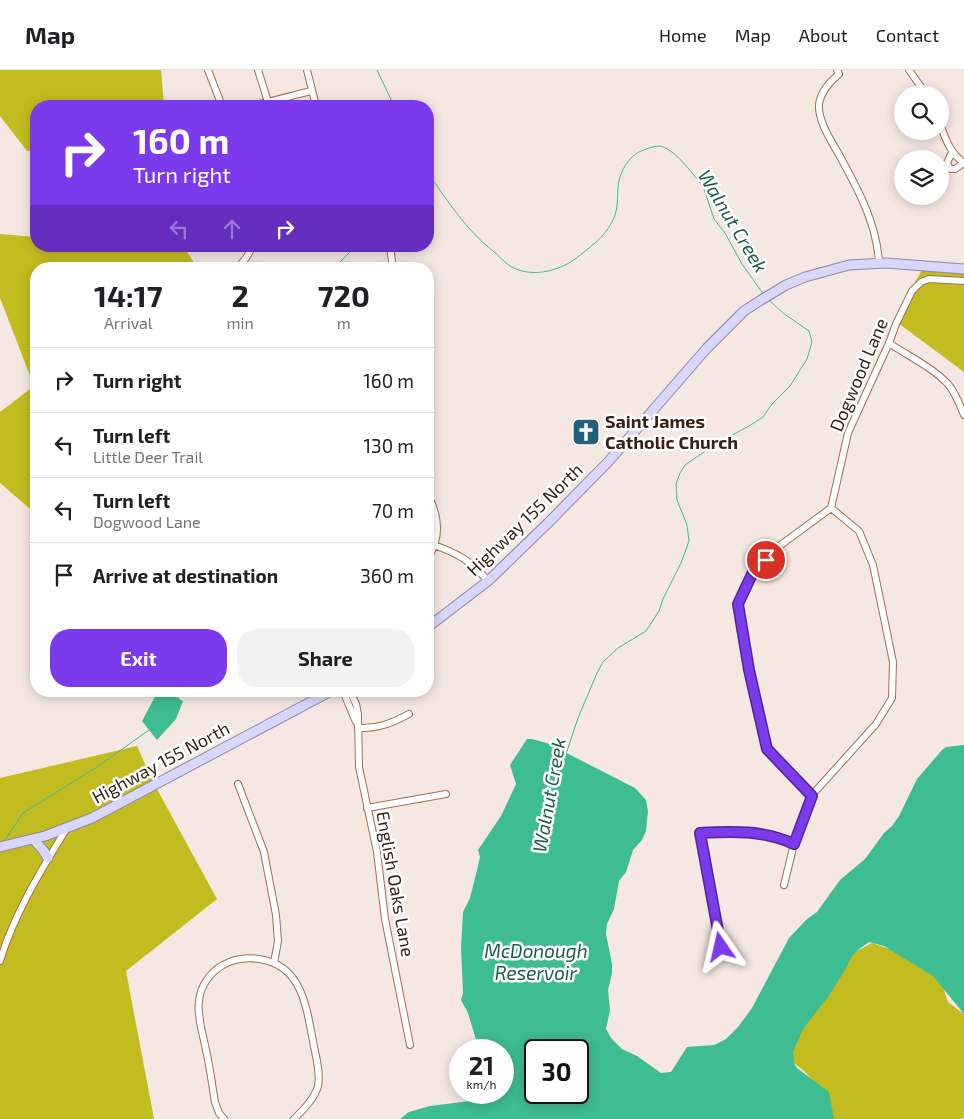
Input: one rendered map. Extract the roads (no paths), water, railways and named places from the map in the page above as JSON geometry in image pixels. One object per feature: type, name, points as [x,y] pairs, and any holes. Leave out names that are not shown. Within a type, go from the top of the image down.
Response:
[{"type":"main road","name":"Highway 155 North","points":[[434,622],[488,581],[548,523],[608,462],[707,348],[744,311],[776,290],[805,277],[849,265],[879,263],[964,269]]},
{"type":"main road","name":"Highway 155 North","points":[[0,846],[34,840],[104,812],[320,697]]},
{"type":"main road","points":[[34,840],[48,858]]},
{"type":"street","points":[[208,70],[220,100]]},
{"type":"street","points":[[258,70],[267,100]]},
{"type":"street","points":[[307,70],[314,100]]},
{"type":"street","points":[[909,70],[920,85]]},
{"type":"street","points":[[840,71],[821,96],[820,113],[824,125],[867,211],[875,235],[879,263]]},
{"type":"street","points":[[281,100],[311,91]]},
{"type":"street","points":[[946,140],[952,152],[964,163],[955,169],[950,169],[946,163],[952,152]]},
{"type":"street","name":"Dogwood Lane","points":[[831,508],[848,433],[912,291],[921,282],[929,279],[964,281]]},
{"type":"street","points":[[889,343],[924,365],[948,384],[960,403],[964,415]]},
{"type":"street","points":[[434,507],[437,520],[437,535],[434,546],[466,558],[476,566],[488,581]]},
{"type":"street","points":[[784,885],[794,844],[812,796],[876,724],[892,698],[893,662],[873,566],[859,531],[831,508],[778,547],[753,572],[738,604],[749,670],[767,749],[812,796]]},
{"type":"street","name":"English Oaks Lane","points":[[346,697],[358,728]]},
{"type":"street","name":"English Oaks Lane","points":[[352,697],[357,708],[358,758],[378,862],[385,920],[410,1045]]},
{"type":"street","points":[[358,728],[382,727],[409,714]]},
{"type":"street","points":[[238,784],[264,852],[276,915],[278,941],[274,963]]},
{"type":"street","points":[[367,808],[446,794]]},
{"type":"street","points":[[0,960],[14,924],[48,858],[67,828]]},
{"type":"street","points":[[716,959],[721,947],[700,833],[750,832],[771,835],[794,844]]},
{"type":"street","points":[[224,1119],[219,1113],[215,1102],[199,1014],[200,996],[205,982],[212,973],[230,961],[248,958],[274,963],[294,979],[303,995],[314,1050],[318,1087],[313,1097],[294,1119]]},
{"type":"water","points":[[155,697],[176,697],[183,701],[176,719],[157,740],[142,721]]},
{"type":"water","name":"McDonough Reservoir","points":[[527,739],[532,739],[547,743],[635,788],[646,800],[648,811],[646,831],[642,840],[633,850],[626,872],[619,881],[614,909],[607,924],[606,934],[612,973],[608,990],[610,1010],[606,1029],[611,1038],[622,1049],[637,1056],[661,1073],[671,1072],[687,1047],[714,1045],[726,1039],[738,1027],[752,1008],[789,938],[807,919],[817,912],[840,880],[865,859],[884,833],[892,826],[917,779],[942,750],[946,747],[964,745],[964,1014],[933,976],[884,946],[869,942],[852,956],[828,997],[803,1029],[793,1052],[794,1063],[797,1068],[829,1092],[834,1119],[400,1119],[409,1112],[430,1106],[449,1104],[514,1104],[514,1039],[476,1039],[468,1013],[461,1000],[463,993],[461,948],[463,912],[470,898],[477,870],[480,857],[478,850],[501,816],[516,784],[510,765]]},
{"type":"waterway","name":"Walnut Creek","points":[[377,70],[391,100]]},
{"type":"waterway","name":"Walnut Creek","points":[[434,181],[474,234],[506,263],[526,272],[543,272],[568,264],[600,238],[609,228],[615,216],[619,183],[625,165],[634,155],[645,149],[657,146],[664,147],[682,161],[701,184],[714,219],[764,295]]},
{"type":"waterway","points":[[340,262],[350,252]]},
{"type":"waterway","name":"Walnut Creek","points":[[566,754],[578,718],[603,662],[618,648],[646,631],[659,611],[681,563],[689,541],[687,525],[677,500],[676,484],[680,473],[685,465],[716,444],[763,417],[772,404],[790,386],[807,359],[812,342],[809,331],[783,313],[769,300]]},
{"type":"waterway","points":[[5,840],[23,813],[97,767],[149,730]]},
{"type":"place","name":"Saint James Catholic Church","points":[[586,432]]}]
